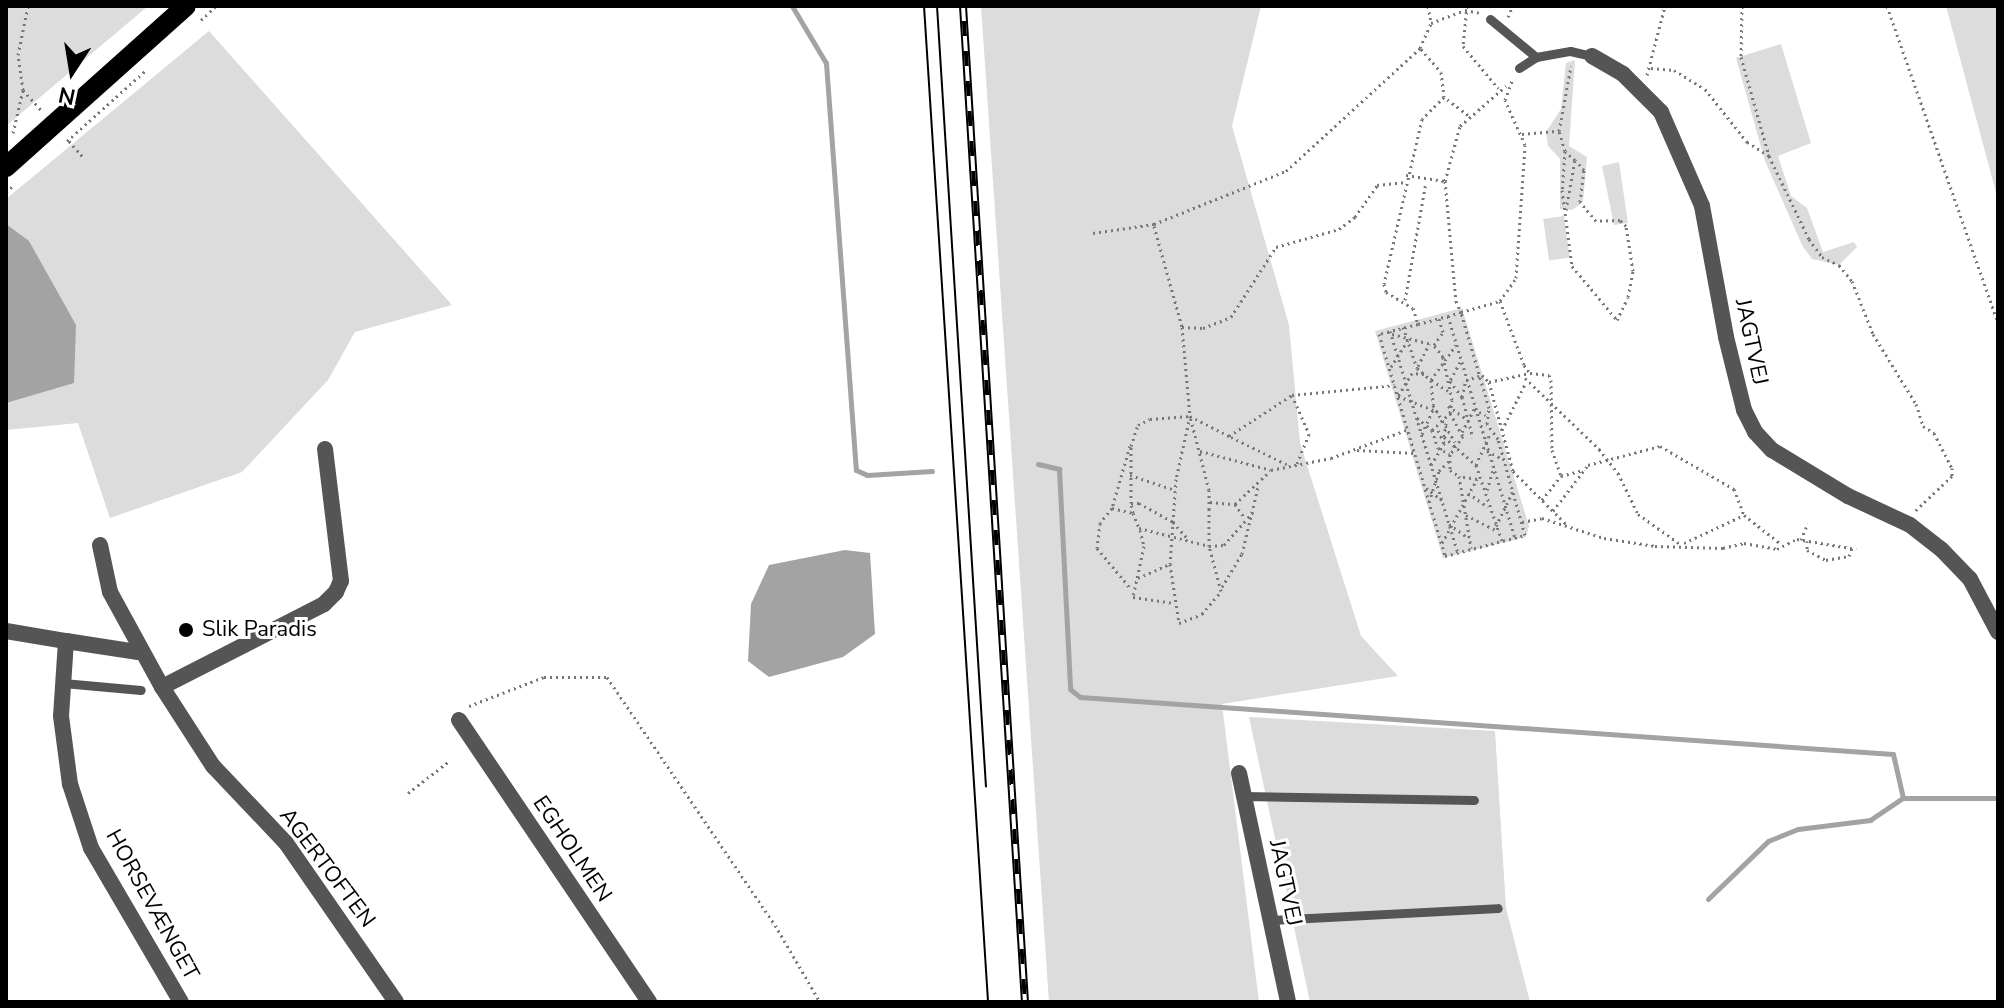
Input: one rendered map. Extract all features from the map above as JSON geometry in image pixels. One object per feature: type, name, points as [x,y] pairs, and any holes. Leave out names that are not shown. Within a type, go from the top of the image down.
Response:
[{"type":"main road","points":[[6,167],[186,6]]},
{"type":"street","name":"JAGTVEJ","points":[[1592,56],[1641,90],[1661,112],[1702,206],[1726,337],[1744,410],[1755,432],[1772,450],[1848,496],[1910,525],[1970,579],[1998,632]]},
{"type":"street","points":[[162,687],[324,604],[336,592],[341,581],[325,449]]},
{"type":"street","name":"AGERTOFTEN","points":[[100,545],[110,592],[138,652],[213,766],[286,843],[396,1002]]},
{"type":"street","points":[[6,631],[138,652]]},
{"type":"street","name":"HORSEVÆNGET","points":[[66,641],[61,716],[70,784],[91,848],[181,1002]]},
{"type":"street","name":"EGHOLMEN","points":[[459,720],[649,1002]]},
{"type":"street","name":"JAGTVEJ","points":[[1239,773],[1288,1002]]},
{"type":"lane","points":[[1490,19],[1536,57]]},
{"type":"lane","name":"JAGTVEJ","points":[[1519,68],[1536,57],[1570,51],[1592,56]]},
{"type":"lane","points":[[63,683],[141,690]]},
{"type":"lane","points":[[1244,796],[1474,800]]},
{"type":"lane","points":[[1271,920],[1498,908]]},
{"type":"path","points":[[13,133],[23,90],[18,55],[28,6]]},
{"type":"path","points":[[1093,233],[1154,224],[1286,171],[1420,48],[1431,23],[1428,6]]},
{"type":"path","points":[[1641,90],[1651,68],[1665,6]]},
{"type":"path","points":[[1742,6],[1741,57],[1769,156],[1809,239],[1822,257],[1839,265],[1852,281],[1873,334],[1952,468],[1952,476],[1917,509],[1910,525]]},
{"type":"path","points":[[1887,6],[1998,323]]},
{"type":"path","points":[[1431,23],[1466,8],[1490,19]]},
{"type":"path","points":[[1466,8],[1463,46],[1499,89]]},
{"type":"path","points":[[1420,48],[1441,72],[1444,97],[1468,115]]},
{"type":"path","points":[[1570,51],[1572,73],[1559,131],[1565,151],[1562,190],[1572,266],[1617,320],[1633,271],[1626,226],[1620,220],[1596,221],[1580,202],[1571,201]]},
{"type":"path","points":[[1506,86],[1509,115],[1522,134],[1516,278],[1500,301],[1461,312],[1448,316],[1403,327],[1391,332],[1379,334],[1445,556],[1525,535],[1498,439],[1490,433],[1485,415],[1489,408],[1461,312],[1450,269],[1445,181],[1451,145],[1468,115],[1506,86],[1519,68]]},
{"type":"path","points":[[1651,68],[1674,70],[1705,89],[1747,142],[1769,156]]},
{"type":"path","points":[[1418,324],[1405,300],[1386,292],[1384,284],[1404,182],[1422,119],[1444,97]]},
{"type":"path","points":[[1522,134],[1559,131]]},
{"type":"path","points":[[1565,151],[1584,170],[1580,202]]},
{"type":"path","points":[[1566,210],[1571,201],[1575,160]]},
{"type":"path","points":[[1406,175],[1427,181],[1445,181]]},
{"type":"path","points":[[1405,300],[1427,181]]},
{"type":"path","points":[[1182,327],[1203,328],[1231,317],[1276,247],[1339,229],[1355,217],[1377,185],[1404,182]]},
{"type":"path","points":[[1154,224],[1182,327],[1190,416],[1210,502],[1209,546],[1221,591]]},
{"type":"path","points":[[1500,301],[1530,373]]},
{"type":"path","points":[[1448,316],[1515,538]]},
{"type":"path","points":[[1398,396],[1405,380],[1443,332],[1439,318]]},
{"type":"path","points":[[1403,327],[1417,368],[1449,392]]},
{"type":"path","points":[[1391,332],[1408,340],[1432,344]]},
{"type":"path","points":[[1391,332],[1458,553]]},
{"type":"path","points":[[1390,370],[1408,340]]},
{"type":"path","points":[[1432,344],[1450,381],[1462,397],[1473,438]]},
{"type":"path","points":[[1456,345],[1431,380],[1435,409],[1455,442],[1476,465]]},
{"type":"path","points":[[1461,361],[1450,381],[1448,406],[1463,434],[1484,442]]},
{"type":"path","points":[[1402,368],[1424,374]]},
{"type":"path","points":[[1502,430],[1530,373]]},
{"type":"path","points":[[1530,373],[1549,375],[1554,406],[1552,450],[1561,476]]},
{"type":"path","points":[[1466,380],[1480,376],[1489,382],[1526,380],[1608,462],[1638,514],[1680,544]]},
{"type":"path","points":[[1462,397],[1466,380]]},
{"type":"path","points":[[1489,382],[1513,471],[1568,527]]},
{"type":"path","points":[[1229,436],[1292,395],[1395,385]]},
{"type":"path","points":[[1292,395],[1309,434],[1297,464]]},
{"type":"path","points":[[1398,396],[1413,406],[1435,409]]},
{"type":"path","points":[[1448,406],[1468,420]]},
{"type":"path","points":[[1422,434],[1435,409]]},
{"type":"path","points":[[1474,409],[1485,415]]},
{"type":"path","points":[[1474,409],[1450,454],[1450,470],[1459,476],[1477,479]]},
{"type":"path","points":[[1434,428],[1444,422],[1450,413]]},
{"type":"path","points":[[1190,416],[1175,490],[1170,564],[1179,623],[1189,622],[1221,591],[1242,554],[1258,487]]},
{"type":"path","points":[[1174,603],[1133,597],[1131,589],[1097,548],[1100,523],[1112,508],[1138,425],[1150,419],[1190,416],[1288,465]]},
{"type":"path","points":[[1417,418],[1455,442]]},
{"type":"path","points":[[1431,465],[1444,437],[1444,422]]},
{"type":"path","points":[[1434,428],[1438,448]]},
{"type":"path","points":[[1357,450],[1376,438],[1409,429]]},
{"type":"path","points":[[1487,490],[1477,479],[1476,465],[1490,433]]},
{"type":"path","points":[[1131,446],[1131,503],[1144,546],[1138,578],[1131,589]]},
{"type":"path","points":[[1438,448],[1450,454]]},
{"type":"path","points":[[1553,511],[1588,465],[1669,448],[1701,474],[1734,489],[1744,515],[1781,544]]},
{"type":"path","points":[[1199,450],[1271,470],[1357,450],[1415,453]]},
{"type":"path","points":[[1487,451],[1504,459]]},
{"type":"path","points":[[1429,502],[1436,482],[1450,460]]},
{"type":"path","points":[[1493,469],[1487,490],[1488,507],[1502,541]]},
{"type":"path","points":[[1210,502],[1235,504],[1258,487],[1271,470]]},
{"type":"path","points":[[1542,500],[1561,476],[1584,470]]},
{"type":"path","points":[[1129,475],[1175,490]]},
{"type":"path","points":[[1459,476],[1466,491],[1488,507]]},
{"type":"path","points":[[1471,549],[1465,498],[1466,491],[1477,479]]},
{"type":"path","points":[[1425,487],[1442,500]]},
{"type":"path","points":[[1497,528],[1505,501],[1513,491]]},
{"type":"path","points":[[1442,543],[1448,523],[1465,498]]},
{"type":"path","points":[[1131,503],[1173,522],[1187,538]]},
{"type":"path","points":[[1235,504],[1244,517]]},
{"type":"path","points":[[1112,508],[1133,513]]},
{"type":"path","points":[[1139,528],[1209,546],[1224,545],[1244,517],[1253,512]]},
{"type":"path","points":[[1466,515],[1497,528]]},
{"type":"path","points":[[1680,544],[1744,515]]},
{"type":"path","points":[[1522,522],[1542,518],[1632,543],[1723,548],[1744,543],[1767,549],[1801,540],[1854,548],[1849,556],[1826,560],[1807,550],[1807,541]]},
{"type":"path","points":[[1448,523],[1468,538]]},
{"type":"path","points":[[1801,540],[1808,523]]},
{"type":"path","points":[[1138,578],[1170,564]]},
{"type":"path","points":[[459,720],[470,706],[544,677],[607,677],[771,919],[820,1002]]},
{"type":"path","points":[[408,793],[448,762]]},
{"type":"shaded area","points":[[6,6],[148,6],[6,126]]},
{"type":"shaded area","points":[[981,6],[1261,6],[1232,126],[1289,325],[1300,443],[1361,636],[1398,676],[1222,704],[1259,1002],[1049,1002]]},
{"type":"shaded area","points":[[1946,6],[1998,6],[1998,200]]},
{"type":"shaded area","points":[[209,31],[452,305],[355,332],[328,380],[242,472],[110,518],[78,423],[6,430],[6,199]]},
{"type":"shaded area","points":[[1781,44],[1811,143],[1778,156],[1791,196],[1807,208],[1823,252],[1854,242],[1857,247],[1839,265],[1812,259],[1802,245],[1765,161],[1736,58]]},
{"type":"shaded area","points":[[1575,60],[1569,146],[1587,157],[1583,202],[1572,210],[1560,209],[1560,159],[1548,146],[1546,132],[1561,109],[1566,63]]},
{"type":"shaded area","points":[[1619,162],[1628,223],[1614,225],[1602,166]]},
{"type":"shaded area","points":[[1564,216],[1570,258],[1549,261],[1543,219]]},
{"type":"shaded area","points":[[6,224],[29,241],[76,325],[74,383],[6,403]]},
{"type":"shaded area","points":[[1462,308],[1529,526],[1526,537],[1443,558],[1375,331]]},
{"type":"shaded area","points":[[845,550],[870,553],[875,634],[843,657],[769,677],[748,661],[751,604],[769,565]]},
{"type":"shaded area","points":[[1249,717],[1495,731],[1506,908],[1530,1002],[1310,1002]]},
{"type":"waterway","points":[[792,6],[826,63],[856,470],[867,475],[932,471]]},
{"type":"waterway","points":[[1038,464],[1059,469],[1070,689],[1080,697],[1893,754],[1903,798],[1998,798]]},
{"type":"waterway","points":[[1708,899],[1768,841],[1798,829],[1870,820],[1903,798]]},
{"type":"tram line","points":[[924,6],[988,1002]]},
{"type":"tram line","points":[[937,6],[986,786]]},
{"type":"railway","points":[[963,6],[1025,1002]]},
{"type":"place","name":"Slik Paradis","points":[[186,630]]}]
